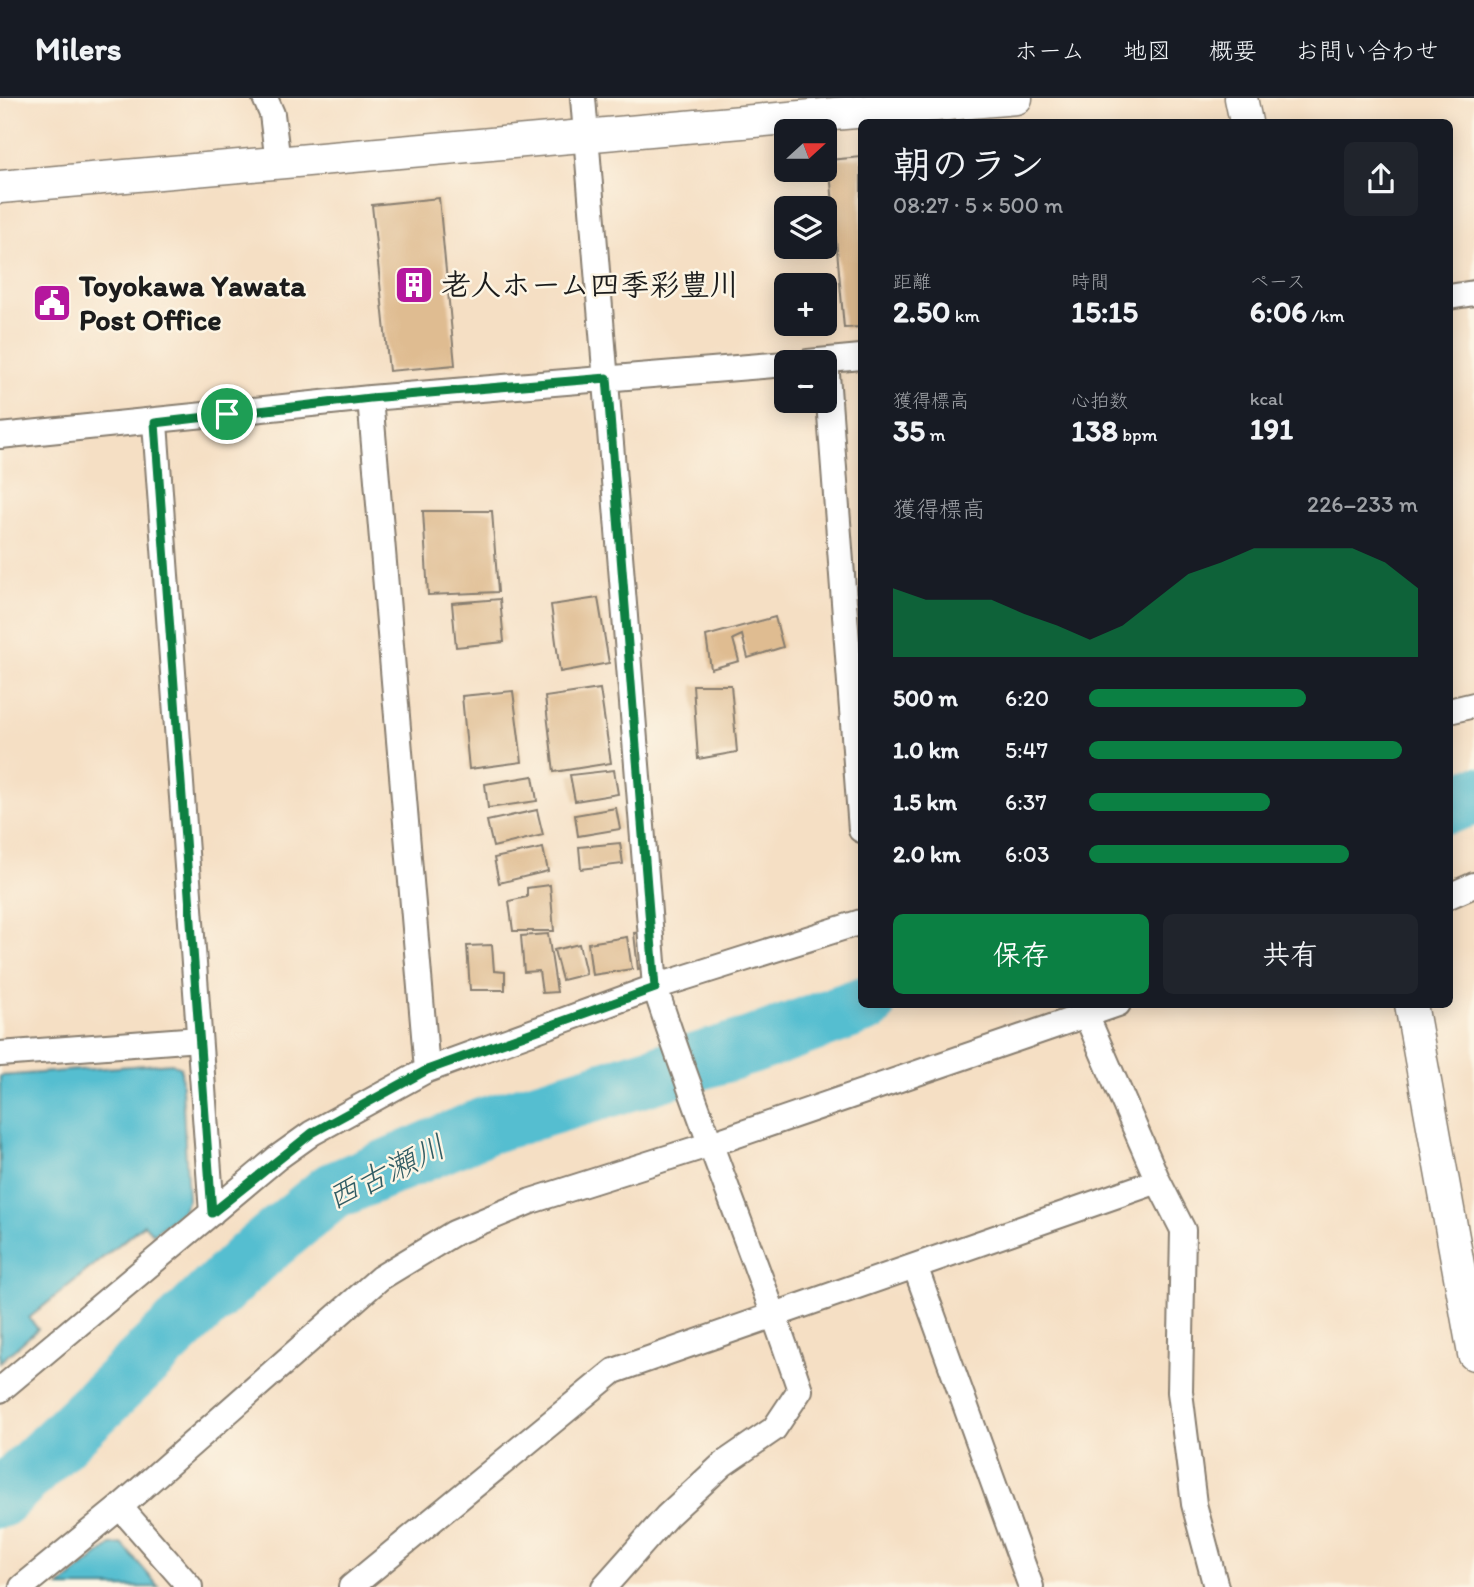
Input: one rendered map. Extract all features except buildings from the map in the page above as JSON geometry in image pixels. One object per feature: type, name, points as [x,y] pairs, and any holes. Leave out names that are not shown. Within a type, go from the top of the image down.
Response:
[{"type":"street","points":[[265,98],[272,114],[278,163]]},
{"type":"street","points":[[583,98],[655,988],[708,1145],[775,1315],[800,1390],[774,1429],[714,1473],[667,1516],[604,1587]]},
{"type":"street","points":[[0,187],[1016,98]]},
{"type":"street","points":[[1241,98],[1245,119]]},
{"type":"street","points":[[1453,296],[1474,293]]},
{"type":"street","points":[[837,360],[858,357]]},
{"type":"street","points":[[0,436],[155,423],[370,398],[774,365]]},
{"type":"street","points":[[370,398],[427,1070]]},
{"type":"street","points":[[822,413],[858,798]]},
{"type":"street","points":[[155,423],[212,1213]]},
{"type":"street","points":[[1453,710],[1474,705]]},
{"type":"street","points":[[1453,894],[1474,885]]},
{"type":"street","points":[[0,1390],[312,1133],[427,1070],[655,988],[858,923]]},
{"type":"street","points":[[22,1587],[120,1507],[380,1278],[454,1233],[531,1201],[708,1145],[1108,1008]]},
{"type":"street","points":[[1412,1008],[1474,1354]]},
{"type":"street","points":[[1087,1017],[1182,1230],[1180,1392],[1194,1504],[1216,1587]]},
{"type":"street","points":[[0,1054],[199,1039]]},
{"type":"street","points":[[351,1587],[614,1371],[1158,1181]]},
{"type":"street","points":[[915,1266],[1031,1587]]},
{"type":"street","points":[[120,1507],[190,1587]]},
{"type":"water","points":[[172,1063],[181,1068],[188,1199],[183,1210],[153,1234],[144,1224],[29,1318],[38,1329],[0,1362],[0,1076]]},
{"type":"water","points":[[122,1544],[159,1587],[59,1587],[111,1545]]},
{"type":"waterway","name":"西古瀬川","points":[[1453,804],[1474,796]]},
{"type":"waterway","name":"西古瀬川","points":[[0,1499],[251,1258],[331,1192],[485,1126],[750,1046],[858,1007]]},
{"type":"place","name":"老人ホーム四季彩豊川","points":[[414,285]]},
{"type":"place","name":"Toyokawa Yawata Post Office","points":[[52,303]]},
{"type":"route","points":[[607,378],[655,988],[427,1070],[312,1133],[277,1158],[212,1213],[155,423],[227,414],[370,398],[607,378]]}]
